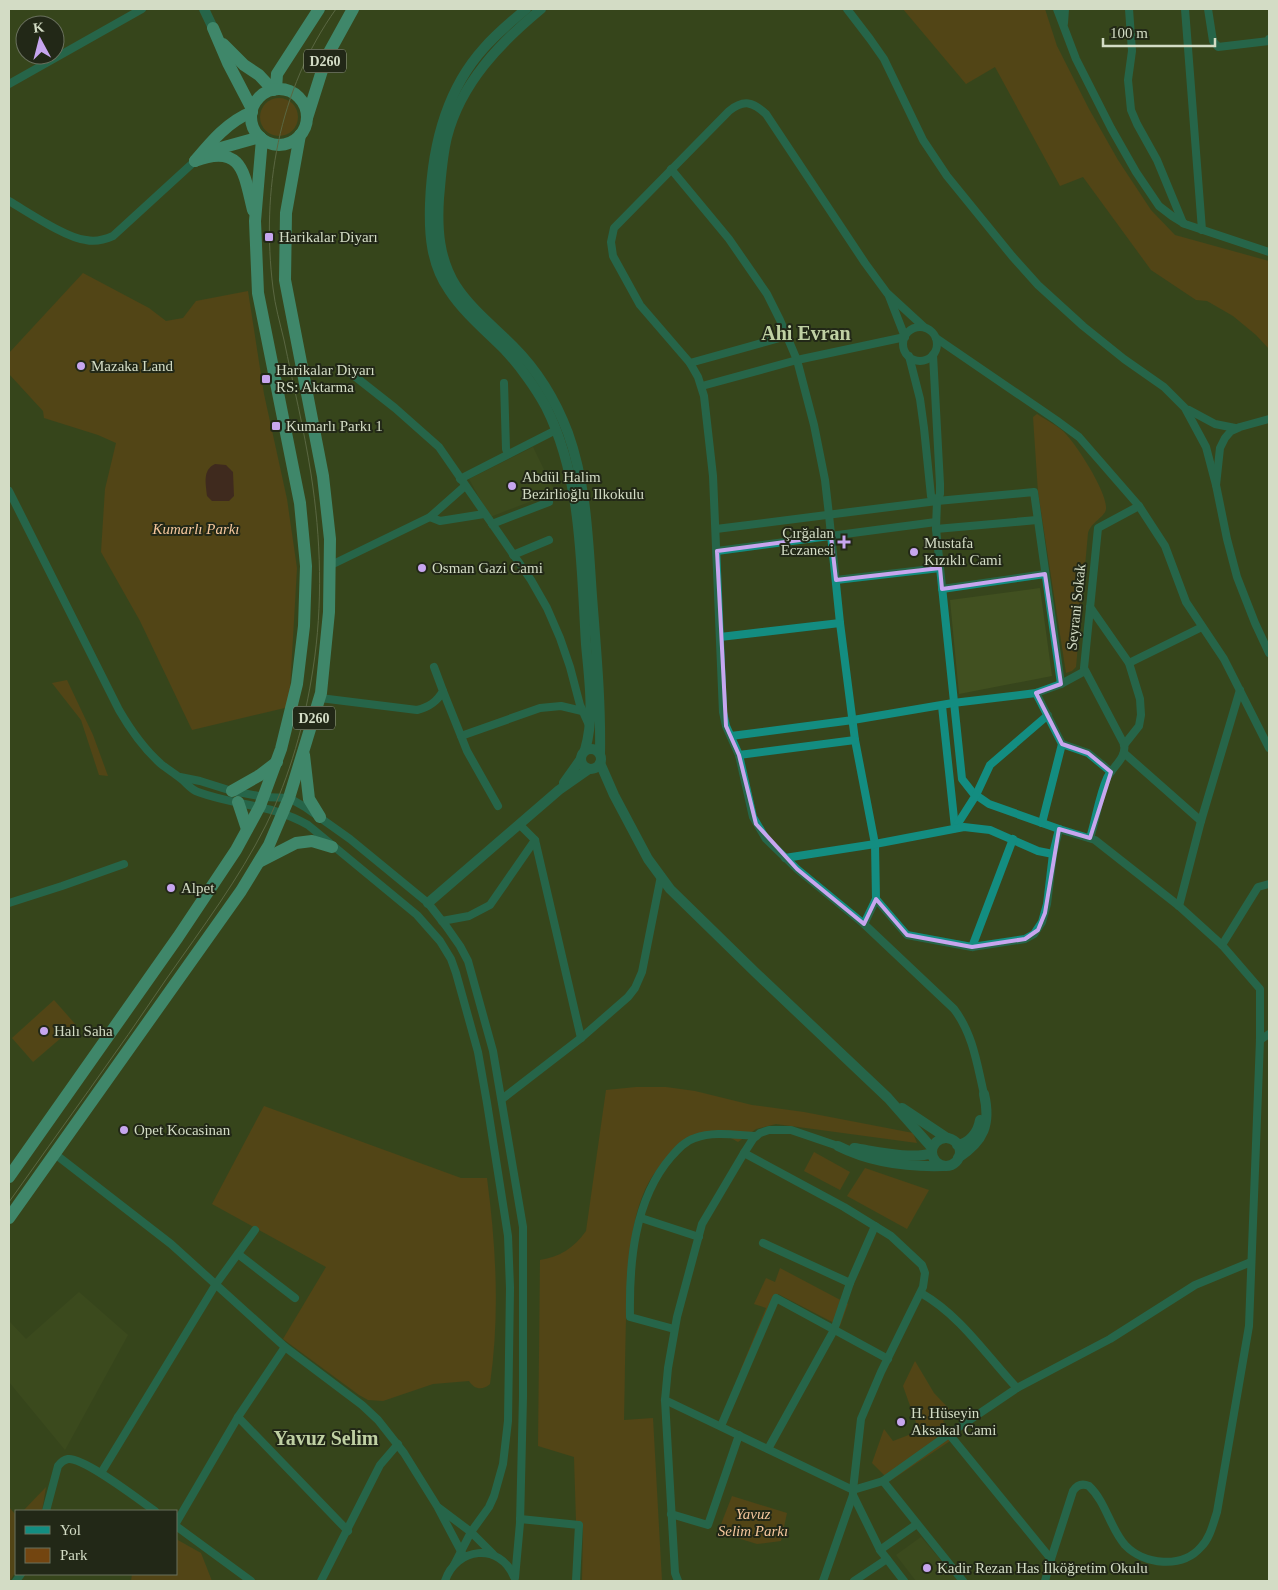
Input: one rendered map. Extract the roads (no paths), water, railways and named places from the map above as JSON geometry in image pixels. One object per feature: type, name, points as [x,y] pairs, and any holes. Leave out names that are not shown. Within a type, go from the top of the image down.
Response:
[{"type":"highway","name":"D260","points":[[274,90],[277,74],[319,9]]},
{"type":"highway","name":"D260","points":[[307,118],[326,58],[353,9]]},
{"type":"highway","points":[[213,28],[230,52],[244,65],[260,75],[274,90]]},
{"type":"highway","points":[[195,161],[228,127],[252,111],[258,98],[265,93],[274,90],[288,90],[299,97],[305,107],[307,118],[304,130],[292,142],[273,144],[261,138],[253,128],[252,111],[213,28]]},
{"type":"highway","name":"D260","points":[[9,1218],[236,899],[269,845],[289,798],[320,698],[329,612],[330,539],[323,476],[285,280],[286,213],[300,135]]},
{"type":"highway","points":[[195,161],[218,149],[261,138]]},
{"type":"highway","name":"D260","points":[[9,1177],[178,938],[236,850],[262,801],[277,762],[297,684],[304,626],[306,566],[300,503],[258,293],[255,221],[261,138]]},
{"type":"highway","points":[[195,161],[209,157],[222,157],[232,159],[239,164],[243,171],[255,221]]},
{"type":"highway","points":[[304,750],[310,799],[320,817]]},
{"type":"highway","points":[[247,829],[235,797],[260,774],[277,762]]},
{"type":"highway","points":[[258,862],[296,843],[312,842],[332,847]]},
{"type":"street","points":[[9,84],[142,9]]},
{"type":"street","points":[[204,9],[213,28]]},
{"type":"street","points":[[526,9],[483,49],[452,98],[443,120],[434,155],[430,192],[430,238],[436,266],[448,289],[467,312],[507,352],[552,411],[570,476],[575,500],[586,636],[590,735],[583,754],[559,790]]},
{"type":"street","points":[[414,913],[559,790],[588,769],[595,768],[600,759],[600,702],[584,496],[575,456],[552,411],[539,378],[526,360],[457,288],[448,273],[441,252],[438,232],[442,165],[447,136],[460,101],[492,54],[541,9]]},
{"type":"street","points":[[847,9],[884,59],[915,125],[938,164],[1012,256],[1038,285],[1083,326],[1124,359],[1164,387],[1185,408],[1206,420],[1235,428]]},
{"type":"street","points":[[1057,9],[1076,59],[1095,98],[1136,172],[1160,206],[1183,223],[1269,252]]},
{"type":"street","points":[[1064,30],[1065,9]]},
{"type":"street","points":[[1129,9],[1132,51],[1128,80],[1131,110],[1157,160],[1183,223]]},
{"type":"street","points":[[1186,9],[1202,230]]},
{"type":"street","points":[[1208,9],[1212,39],[1216,45],[1223,47],[1269,40],[1269,46]]},
{"type":"street","points":[[674,1329],[630,1317],[632,1264],[641,1218],[648,1196],[656,1178],[667,1161],[682,1144],[702,1135],[756,1136],[768,1130],[791,1130],[859,1155],[888,1162],[943,1166],[952,1164],[980,1140],[986,1126],[987,1114],[971,1042],[959,1015],[864,924],[797,870],[766,839],[751,810],[739,755],[726,726],[723,712],[711,452],[702,386],[690,363],[640,306],[613,256],[611,246],[614,228],[733,107],[747,103],[757,105],[766,114],[887,293],[933,333],[936,338],[1080,437],[1138,506],[1165,546],[1186,602],[1224,659],[1269,748]]},
{"type":"street","points":[[9,201],[73,237],[89,241],[101,240],[113,236],[195,161]]},
{"type":"street","points":[[671,169],[710,215],[771,300],[796,360],[820,452],[855,740],[875,844],[876,899],[864,924]]},
{"type":"street","points":[[887,293],[905,337],[904,347],[909,356],[918,390],[931,496],[937,501]]},
{"type":"street","points":[[702,386],[796,360],[905,337],[912,329],[924,327]]},
{"type":"street","points":[[690,363],[787,336]]},
{"type":"street","points":[[909,356],[919,360],[929,358],[936,350],[936,338]]},
{"type":"street","points":[[933,354],[940,484],[936,526],[962,779],[976,795],[989,804],[1095,840],[1179,906],[1222,945],[1260,989],[1269,996]]},
{"type":"street","points":[[348,371],[395,408],[438,448],[531,580],[554,623],[565,652],[582,711],[590,727]]},
{"type":"street","points":[[504,383],[506,448],[508,454]]},
{"type":"street","points":[[1185,408],[1206,447],[1216,485],[1226,539],[1237,576],[1269,653]]},
{"type":"street","points":[[1216,485],[1220,448],[1225,438],[1235,428],[1269,419]]},
{"type":"street","points":[[460,479],[556,430]]},
{"type":"street","points":[[330,566],[430,517],[465,486]]},
{"type":"street","points":[[9,491],[126,721],[140,742],[155,759],[179,776],[195,792],[262,801],[289,798],[320,817],[428,903],[460,946],[471,970],[488,1029],[502,1099],[523,1227],[523,1397],[520,1519],[515,1580]]},
{"type":"street","points":[[716,529],[937,501],[1034,492],[1061,684]]},
{"type":"street","points":[[492,524],[549,502]]},
{"type":"street","name":"Seyrani Sokak","points":[[1124,749],[1084,668],[1098,528],[1138,506]]},
{"type":"street","points":[[430,517],[440,521],[484,514]]},
{"type":"street","points":[[717,551],[831,536],[936,526],[1037,520]]},
{"type":"street","points":[[513,555],[549,540]]},
{"type":"street","points":[[836,580],[940,568]]},
{"type":"street","points":[[942,589],[1045,574]]},
{"type":"street","points":[[1090,607],[1129,663],[1140,699],[1141,715],[1139,726],[1106,782],[1090,838]]},
{"type":"street","points":[[720,637],[840,623]]},
{"type":"street","points":[[1129,663],[1202,627]]},
{"type":"street","points":[[434,667],[467,751],[498,806]]},
{"type":"street","points":[[731,736],[853,720],[953,703],[1036,693],[1061,684],[1085,671]]},
{"type":"street","points":[[1179,906],[1201,821],[1240,690]]},
{"type":"street","points":[[320,698],[417,710],[433,704],[443,691]]},
{"type":"street","points":[[1036,693],[1062,744],[1042,823]]},
{"type":"street","points":[[461,736],[540,708],[561,706],[582,711]]},
{"type":"street","points":[[942,706],[955,828]]},
{"type":"street","points":[[955,828],[976,795],[990,765],[1048,715]]},
{"type":"street","points":[[739,755],[855,740]]},
{"type":"street","points":[[1062,744],[1088,753],[1111,772]]},
{"type":"street","points":[[583,754],[595,749],[614,795],[630,826],[648,859],[670,888],[692,912],[888,1098],[932,1150],[935,1161],[943,1166]]},
{"type":"street","points":[[1124,749],[1201,821]]},
{"type":"street","points":[[583,754],[583,765],[588,769]]},
{"type":"street","points":[[179,776],[200,781],[235,797],[262,801],[308,825],[426,924],[448,954],[456,973],[488,1103],[508,1236],[509,1401],[501,1473],[494,1496],[489,1507],[471,1532],[462,1554],[445,1581]]},
{"type":"street","points":[[519,824],[535,840],[581,1038]]},
{"type":"street","points":[[785,858],[875,844],[955,828],[982,828],[999,832],[1038,851],[1053,854]]},
{"type":"street","points":[[876,899],[907,935],[972,947],[1025,939],[1038,930],[1045,913],[1053,854],[1059,829]]},
{"type":"street","points":[[972,947],[1012,839]]},
{"type":"street","points":[[442,921],[469,916],[490,905],[535,840]]},
{"type":"street","points":[[9,903],[124,864]]},
{"type":"street","points":[[502,1099],[581,1038],[628,997],[638,983],[642,972],[661,876]]},
{"type":"street","points":[[1222,945],[1258,887],[1269,884]]},
{"type":"street","points":[[1045,1581],[1073,1491],[1081,1484],[1089,1486],[1098,1497],[1124,1543],[1142,1557],[1155,1561],[1174,1562],[1191,1556],[1205,1543],[1217,1512],[1247,1342],[1250,1312],[1260,1040],[1260,989]]},
{"type":"street","points":[[1260,1040],[1269,1034]]},
{"type":"street","points":[[958,1145],[968,1141],[980,1124],[984,1094]]},
{"type":"street","points":[[888,1098],[946,1138],[955,1141],[960,1153],[958,1158]]},
{"type":"street","points":[[678,1581],[674,1573],[665,1400],[674,1329],[702,1224],[756,1136]]},
{"type":"street","points":[[838,1146],[924,1156],[932,1150],[938,1140],[946,1138]]},
{"type":"street","points":[[744,1153],[844,1207],[891,1236],[922,1265],[926,1278],[861,1420],[853,1492],[823,1581]]},
{"type":"street","points":[[55,1154],[171,1244],[286,1347],[367,1408],[398,1444],[437,1506],[462,1554]]},
{"type":"street","points":[[641,1218],[699,1237]]},
{"type":"street","points":[[768,1449],[834,1330],[850,1282],[875,1226]]},
{"type":"street","points":[[101,1473],[216,1284],[255,1230]]},
{"type":"street","points":[[763,1243],[850,1282]]},
{"type":"street","points":[[238,1254],[295,1298]]},
{"type":"street","points":[[853,1492],[883,1481],[1017,1388],[1110,1339],[1195,1285],[1251,1262]]},
{"type":"street","points":[[920,1293],[940,1304],[956,1318],[993,1363],[1017,1388]]},
{"type":"street","points":[[721,1426],[776,1298],[888,1359]]},
{"type":"street","points":[[178,1522],[238,1417],[286,1347]]},
{"type":"street","points":[[665,1400],[853,1492],[880,1550],[904,1581]]},
{"type":"street","points":[[238,1417],[348,1531]]},
{"type":"street","points":[[949,1434],[1051,1559]]},
{"type":"street","points":[[671,1514],[708,1525],[739,1435]]},
{"type":"street","points":[[322,1581],[380,1465],[398,1444]]},
{"type":"street","points":[[46,1510],[57,1469],[64,1460],[73,1460],[101,1473],[154,1510]]},
{"type":"street","points":[[883,1481],[963,1581]]},
{"type":"street","points":[[437,1506],[471,1532],[494,1556]]},
{"type":"street","points":[[520,1519],[579,1525],[576,1581]]},
{"type":"street","points":[[880,1550],[917,1524]]},
{"type":"street","points":[[178,1526],[251,1581]]},
{"type":"street","points":[[462,1554],[482,1553],[494,1556],[505,1562],[515,1580]]},
{"type":"street","points":[[854,1581],[887,1559]]},
{"type":"tram line","points":[[9,1202],[220,903],[266,825],[296,748],[310,689],[316,645],[320,571],[319,547],[308,457],[274,295],[270,251],[272,178],[287,107],[300,73],[316,40],[336,9]]},
{"type":"place","name":"Harikalar Diyarı","points":[[269,237]]},
{"type":"place","name":"Mazaka Land","points":[[81,366]]},
{"type":"place","name":"Harikalar Diyarı RS: Aktarma","points":[[266,379]]},
{"type":"place","name":"Kumarlı Parkı 1","points":[[276,426]]},
{"type":"place","name":"Abdül Halim Bezirlioğlu Ilkokulu","points":[[512,486]]},
{"type":"place","name":"Çırğalan Eczanesi","points":[[844,542]]},
{"type":"place","name":"Mustafa Kızıklı Cami","points":[[914,552]]},
{"type":"place","name":"Osman Gazi Cami","points":[[422,568]]},
{"type":"place","name":"Alpet","points":[[171,888]]},
{"type":"place","name":"Halı Saha","points":[[44,1031]]},
{"type":"place","name":"Opet Kocasinan","points":[[124,1130]]},
{"type":"place","name":"H. Hüseyin Aksakal Cami","points":[[901,1422]]},
{"type":"place","name":"Kadir Rezan Has İlköğretim Okulu","points":[[927,1568]]},
{"type":"district","name":"Ahi Evran","points":[[806,333]]},
{"type":"district","name":"Yavuz Selim","points":[[326,1438]]},
{"type":"park label","name":"Kumarlı Parkı","points":[[196,529]]},
{"type":"park label","name":"Yavuz Selim Parkı","points":[[753,1522]]}]
